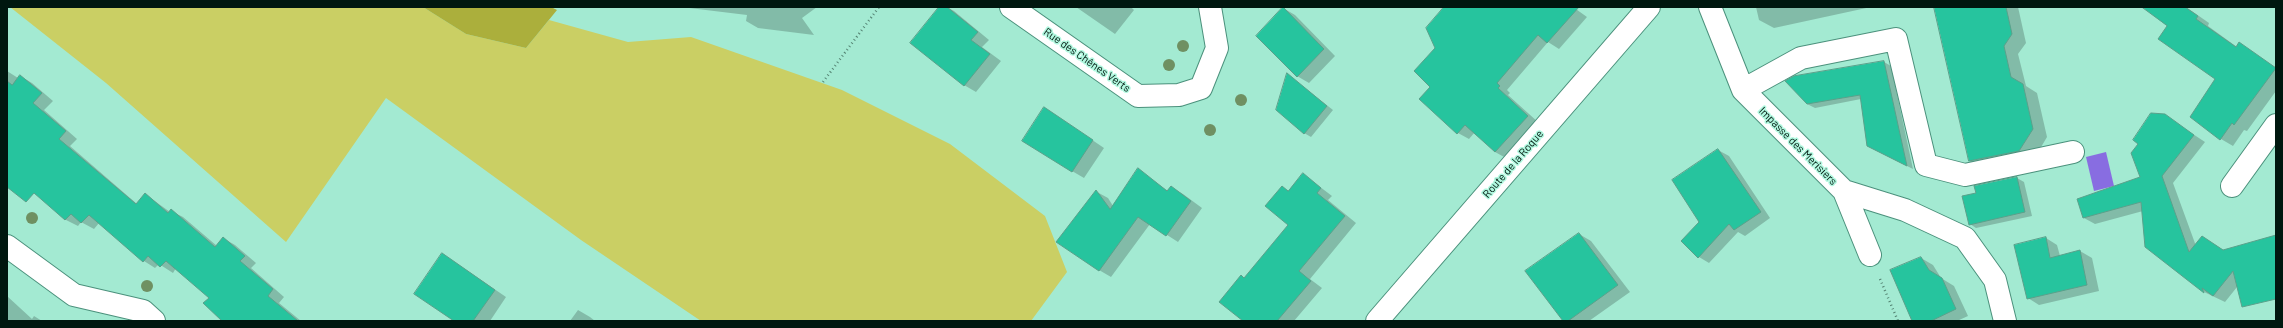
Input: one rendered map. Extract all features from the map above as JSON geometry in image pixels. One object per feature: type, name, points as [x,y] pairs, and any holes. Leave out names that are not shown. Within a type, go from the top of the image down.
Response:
[{"type":"street","name":"Rue des Chênes Verts","points":[[1011,7],[1138,96],[1179,95],[1201,88],[1217,48],[1210,7]]},
{"type":"street","name":"Route de la Roque","points":[[1377,321],[1649,7]]},
{"type":"street","name":"Impasse des Merisiers","points":[[1710,7],[1743,90],[1844,191],[1905,210],[1965,238],[1994,280],[2005,321]]},
{"type":"street","points":[[1743,90],[1801,58],[1896,39],[1926,165],[1965,175],[2073,152]]},
{"type":"street","points":[[2232,186],[2276,125]]},
{"type":"street","points":[[1844,191],[1870,255]]},
{"type":"street","points":[[7,246],[74,295],[142,310],[154,321]]},
{"type":"path","points":[[823,82],[879,7]]},
{"type":"path","points":[[1870,255],[1898,321]]},
{"type":"green space","points":[[10,7],[423,7],[466,34],[526,48],[549,20],[628,42],[691,37],[842,90],[950,144],[1045,216],[1067,272],[1031,321],[701,321],[581,240],[386,98],[286,242],[106,83]]},
{"type":"shaded area","points":[[423,7],[551,7],[557,10],[526,48],[466,34]]},
{"type":"shaded area","points":[[2106,152],[2114,186],[2094,191],[2086,157]]},
{"type":"building","points":[[939,7],[947,7],[978,32],[971,40],[990,54],[964,86],[910,43]]},
{"type":"building","points":[[1283,7],[1324,49],[1297,77],[1256,36]]},
{"type":"building","points":[[1444,7],[1579,7],[1547,43],[1538,35],[1497,83],[1500,86],[1498,88],[1528,116],[1495,152],[1465,125],[1457,134],[1419,99],[1430,87],[1414,71],[1435,48],[1426,28]]},
{"type":"building","points":[[1934,7],[2006,7],[2012,34],[2004,46],[2011,77],[2023,84],[2033,129],[2019,151],[1969,161]]},
{"type":"building","points":[[2142,7],[2185,7],[2198,16],[2196,19],[2236,47],[2239,42],[2276,68],[2234,125],[2232,123],[2220,140],[2190,117],[2215,79],[2158,39],[2167,26]]},
{"type":"building","points":[[1884,61],[1907,166],[1867,146],[1860,95],[1807,104],[1785,81],[1794,76]]},
{"type":"building","points":[[1287,73],[1327,106],[1304,134],[1276,110]]},
{"type":"building","points":[[20,75],[42,93],[33,103],[66,131],[59,139],[136,204],[145,193],[168,213],[171,209],[215,247],[223,237],[245,256],[240,261],[273,289],[268,296],[298,321],[222,321],[203,303],[209,298],[166,261],[160,267],[148,256],[143,262],[89,215],[81,223],[71,214],[65,220],[34,193],[26,202],[7,187],[7,81],[12,85]]},
{"type":"building","points":[[1044,107],[1093,140],[1072,172],[1022,141]]},
{"type":"building","points":[[2151,113],[2165,114],[2194,135],[2162,176],[2189,252],[2202,236],[2223,250],[2276,235],[2276,299],[2242,307],[2233,271],[2213,296],[2202,288],[2204,293],[2145,247],[2141,202],[2083,218],[2077,199],[2140,177],[2131,153],[2138,144],[2133,140]]},
{"type":"building","points":[[1718,149],[1761,212],[1734,230],[1729,224],[1698,258],[1681,241],[1699,222],[1672,180]]},
{"type":"building","points":[[1138,168],[1167,191],[1171,186],[1191,201],[1166,236],[1138,217],[1099,271],[1056,242],[1096,190],[1110,209]]},
{"type":"building","points":[[1303,173],[1321,188],[1317,193],[1345,216],[1299,271],[1311,281],[1277,321],[1243,321],[1219,302],[1241,275],[1244,278],[1288,225],[1265,206],[1282,186],[1288,191]]},
{"type":"building","points":[[2017,177],[2025,212],[1969,225],[1962,196],[1976,193],[1974,186]]},
{"type":"building","points":[[1579,233],[1618,285],[1568,321],[1563,321],[1525,271]]},
{"type":"building","points":[[2046,237],[2050,258],[2080,250],[2087,285],[2027,299],[2014,245]]},
{"type":"building","points":[[442,253],[495,290],[473,321],[454,321],[414,294]]},
{"type":"building","points":[[1921,257],[1929,270],[1942,278],[1956,309],[1931,321],[1912,321],[1890,270]]}]
